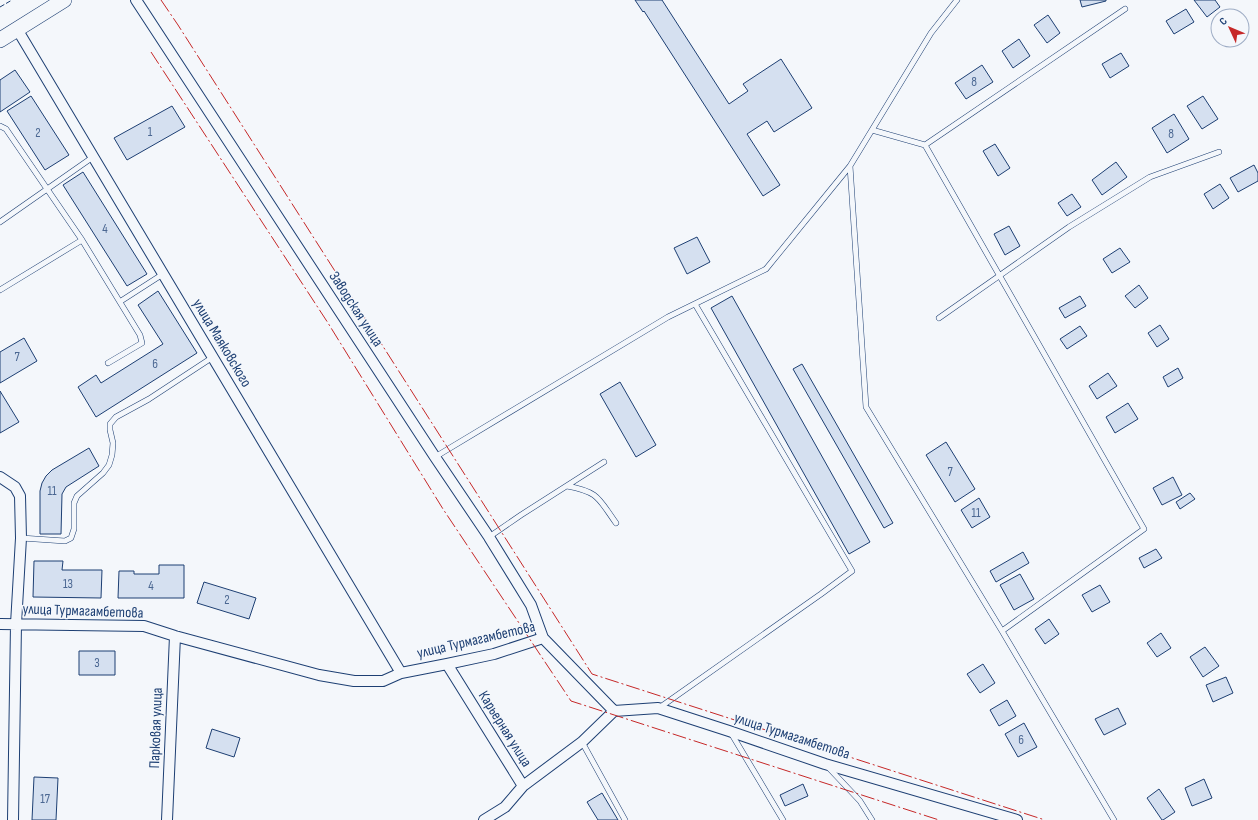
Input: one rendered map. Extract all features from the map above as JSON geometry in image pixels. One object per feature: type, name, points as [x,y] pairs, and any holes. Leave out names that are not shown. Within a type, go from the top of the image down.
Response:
[{"type":"main road","points":[[0,40],[64,0]]},
{"type":"street","name":"Заводская улица","points":[[136,0],[434,457],[489,537],[531,605],[543,638]]},
{"type":"street","name":"улица Маяковского","points":[[16,29],[401,673]]},
{"type":"street","points":[[0,477],[15,487],[20,496],[21,538],[16,624],[12,820]]},
{"type":"street","name":"улица Турмагамбетова","points":[[0,624],[144,626],[175,636],[319,675],[354,681],[383,681],[401,673],[494,654],[543,638],[614,711],[658,708],[825,764],[1017,820]]},
{"type":"street","name":"Парковая улица","points":[[167,820],[175,636]]},
{"type":"street","name":"Карьерная улица","points":[[448,664],[523,786],[505,807],[484,820]]},
{"type":"street","points":[[523,786],[582,742],[614,711]]},
{"type":"lane","points":[[434,457],[662,321],[766,269],[850,166],[931,33],[957,0]]},
{"type":"lane","points":[[925,145],[1125,10]]},
{"type":"lane","points":[[0,126],[6,129],[46,190],[82,240],[121,301],[140,335],[142,343],[108,363]]},
{"type":"lane","points":[[872,130],[925,145],[1144,529],[1002,631]]},
{"type":"lane","points":[[939,318],[1069,227],[1150,177],[1219,152]]},
{"type":"lane","points":[[0,222],[93,157]]},
{"type":"lane","points":[[850,166],[866,408],[1002,631],[1114,820]]},
{"type":"lane","points":[[0,290],[82,240]]},
{"type":"lane","points":[[121,301],[163,274]]},
{"type":"lane","points":[[658,708],[852,571],[695,304]]},
{"type":"lane","points":[[21,538],[65,541],[71,538],[74,529],[74,503],[77,496],[109,465],[112,455],[110,424],[116,418],[149,399],[213,357]]},
{"type":"lane","points":[[489,537],[604,462]]},
{"type":"lane","points":[[567,486],[591,492],[598,498],[616,523]]},
{"type":"lane","points":[[729,731],[783,820]]},
{"type":"lane","points":[[582,742],[625,820]]},
{"type":"lane","points":[[825,764],[860,801],[872,820]]},
{"type":"building","points":[[635,0],[662,0],[729,104],[748,91],[743,84],[781,59],[812,108],[774,132],[767,121],[747,134],[780,185],[763,196],[644,11],[643,12]]},
{"type":"building","points":[[1080,0],[1106,0],[1106,1],[1082,7]]},
{"type":"building","points":[[1194,0],[1215,0],[1220,7],[1210,8],[1210,15],[1207,17]]},
{"type":"building","points":[[1186,9],[1194,22],[1174,34],[1166,21]]},
{"type":"building","points":[[1048,15],[1060,33],[1047,43],[1034,25]]},
{"type":"building","points":[[1019,39],[1030,56],[1013,68],[1002,51]]},
{"type":"building","points":[[1121,53],[1129,66],[1110,78],[1102,64]]},
{"type":"building","points":[[982,65],[993,82],[966,99],[955,83]]},
{"type":"building","points":[[15,70],[30,92],[0,112],[0,80]]},
{"type":"building","points":[[31,96],[69,155],[45,170],[7,111]]},
{"type":"building","points":[[1203,96],[1218,119],[1202,129],[1187,106]]},
{"type":"building","points":[[172,106],[185,127],[127,160],[114,138]]},
{"type":"building","points":[[1174,114],[1189,139],[1167,153],[1152,128]]},
{"type":"building","points":[[995,144],[1010,168],[998,176],[983,151]]},
{"type":"building","points":[[1116,162],[1127,177],[1102,195],[1092,180]]},
{"type":"building","points":[[1254,165],[1258,173],[1258,181],[1238,192],[1230,178]]},
{"type":"building","points":[[83,172],[147,274],[127,286],[63,185]]},
{"type":"building","points":[[1220,184],[1229,198],[1213,209],[1204,194]]},
{"type":"building","points":[[1072,194],[1081,207],[1067,216],[1058,203]]},
{"type":"building","points":[[1009,226],[1020,246],[1005,255],[994,234]]},
{"type":"building","points":[[697,237],[710,262],[687,274],[674,248]]},
{"type":"building","points":[[1120,248],[1130,262],[1112,273],[1103,259]]},
{"type":"building","points":[[1139,285],[1148,298],[1135,308],[1125,296]]},
{"type":"building","points":[[158,291],[197,353],[96,417],[78,387],[96,375],[101,383],[163,344],[138,305]]},
{"type":"building","points":[[732,296],[870,542],[849,554],[711,308]]},
{"type":"building","points":[[1080,296],[1086,306],[1065,318],[1059,308]]},
{"type":"building","points":[[1160,325],[1169,339],[1157,347],[1148,333]]},
{"type":"building","points":[[1080,326],[1087,336],[1067,349],[1060,339]]},
{"type":"building","points":[[24,338],[37,361],[0,383],[0,352]]},
{"type":"building","points":[[802,364],[893,523],[884,528],[793,369]]},
{"type":"building","points":[[1178,368],[1183,378],[1168,387],[1163,377]]},
{"type":"building","points":[[1108,373],[1117,386],[1097,399],[1089,386]]},
{"type":"building","points":[[620,382],[656,445],[636,457],[600,394]]},
{"type":"building","points":[[0,391],[19,422],[0,433]]},
{"type":"building","points":[[1128,403],[1138,419],[1115,433],[1106,417]]},
{"type":"building","points":[[946,442],[975,489],[955,502],[926,455]]},
{"type":"building","points":[[89,448],[99,466],[66,487],[62,494],[61,534],[40,534],[40,491],[42,483],[52,470]]},
{"type":"building","points":[[1173,477],[1182,495],[1162,505],[1153,488]]},
{"type":"building","points":[[1190,493],[1195,499],[1180,509],[1176,502]]},
{"type":"building","points":[[979,498],[990,517],[972,528],[961,510]]},
{"type":"building","points":[[1156,549],[1162,558],[1144,568],[1139,558]]},
{"type":"building","points":[[1023,552],[1029,563],[996,582],[990,571]]},
{"type":"building","points":[[34,561],[63,561],[62,570],[102,570],[101,598],[33,597]]},
{"type":"building","points":[[159,565],[184,565],[184,598],[118,598],[119,571],[134,571],[134,574],[159,574]]},
{"type":"building","points":[[1020,574],[1034,599],[1014,610],[1000,585]]},
{"type":"building","points":[[204,582],[256,598],[249,619],[197,603]]},
{"type":"building","points":[[1100,585],[1110,602],[1092,612],[1082,595]]},
{"type":"building","points":[[1049,619],[1059,634],[1045,644],[1035,629]]},
{"type":"building","points":[[1161,633],[1171,648],[1157,657],[1147,643]]},
{"type":"building","points":[[1205,647],[1219,666],[1203,677],[1190,657]]},
{"type":"building","points":[[79,651],[115,651],[115,675],[79,675]]},
{"type":"building","points":[[983,664],[995,683],[980,693],[967,674]]},
{"type":"building","points":[[1226,677],[1233,693],[1213,702],[1206,685]]},
{"type":"building","points":[[1007,700],[1016,716],[999,726],[990,710]]},
{"type":"building","points":[[1118,708],[1126,724],[1104,735],[1095,719]]},
{"type":"building","points":[[1024,723],[1037,747],[1018,757],[1005,734]]},
{"type":"building","points":[[212,729],[240,738],[234,757],[206,748]]},
{"type":"building","points":[[34,777],[58,778],[56,820],[32,820]]},
{"type":"building","points":[[1204,779],[1212,798],[1192,806],[1185,788]]},
{"type":"building","points":[[803,784],[808,796],[785,806],[780,795]]},
{"type":"building","points":[[1159,789],[1175,812],[1163,820],[1147,798]]},
{"type":"building","points":[[602,793],[618,820],[598,820],[587,802]]},
{"type":"fence","points":[[0,7],[12,0]]},
{"type":"power","points":[[161,0],[592,674],[1045,820]]},
{"type":"power","points":[[151,52],[328,323],[443,509],[571,701],[939,820]]}]
